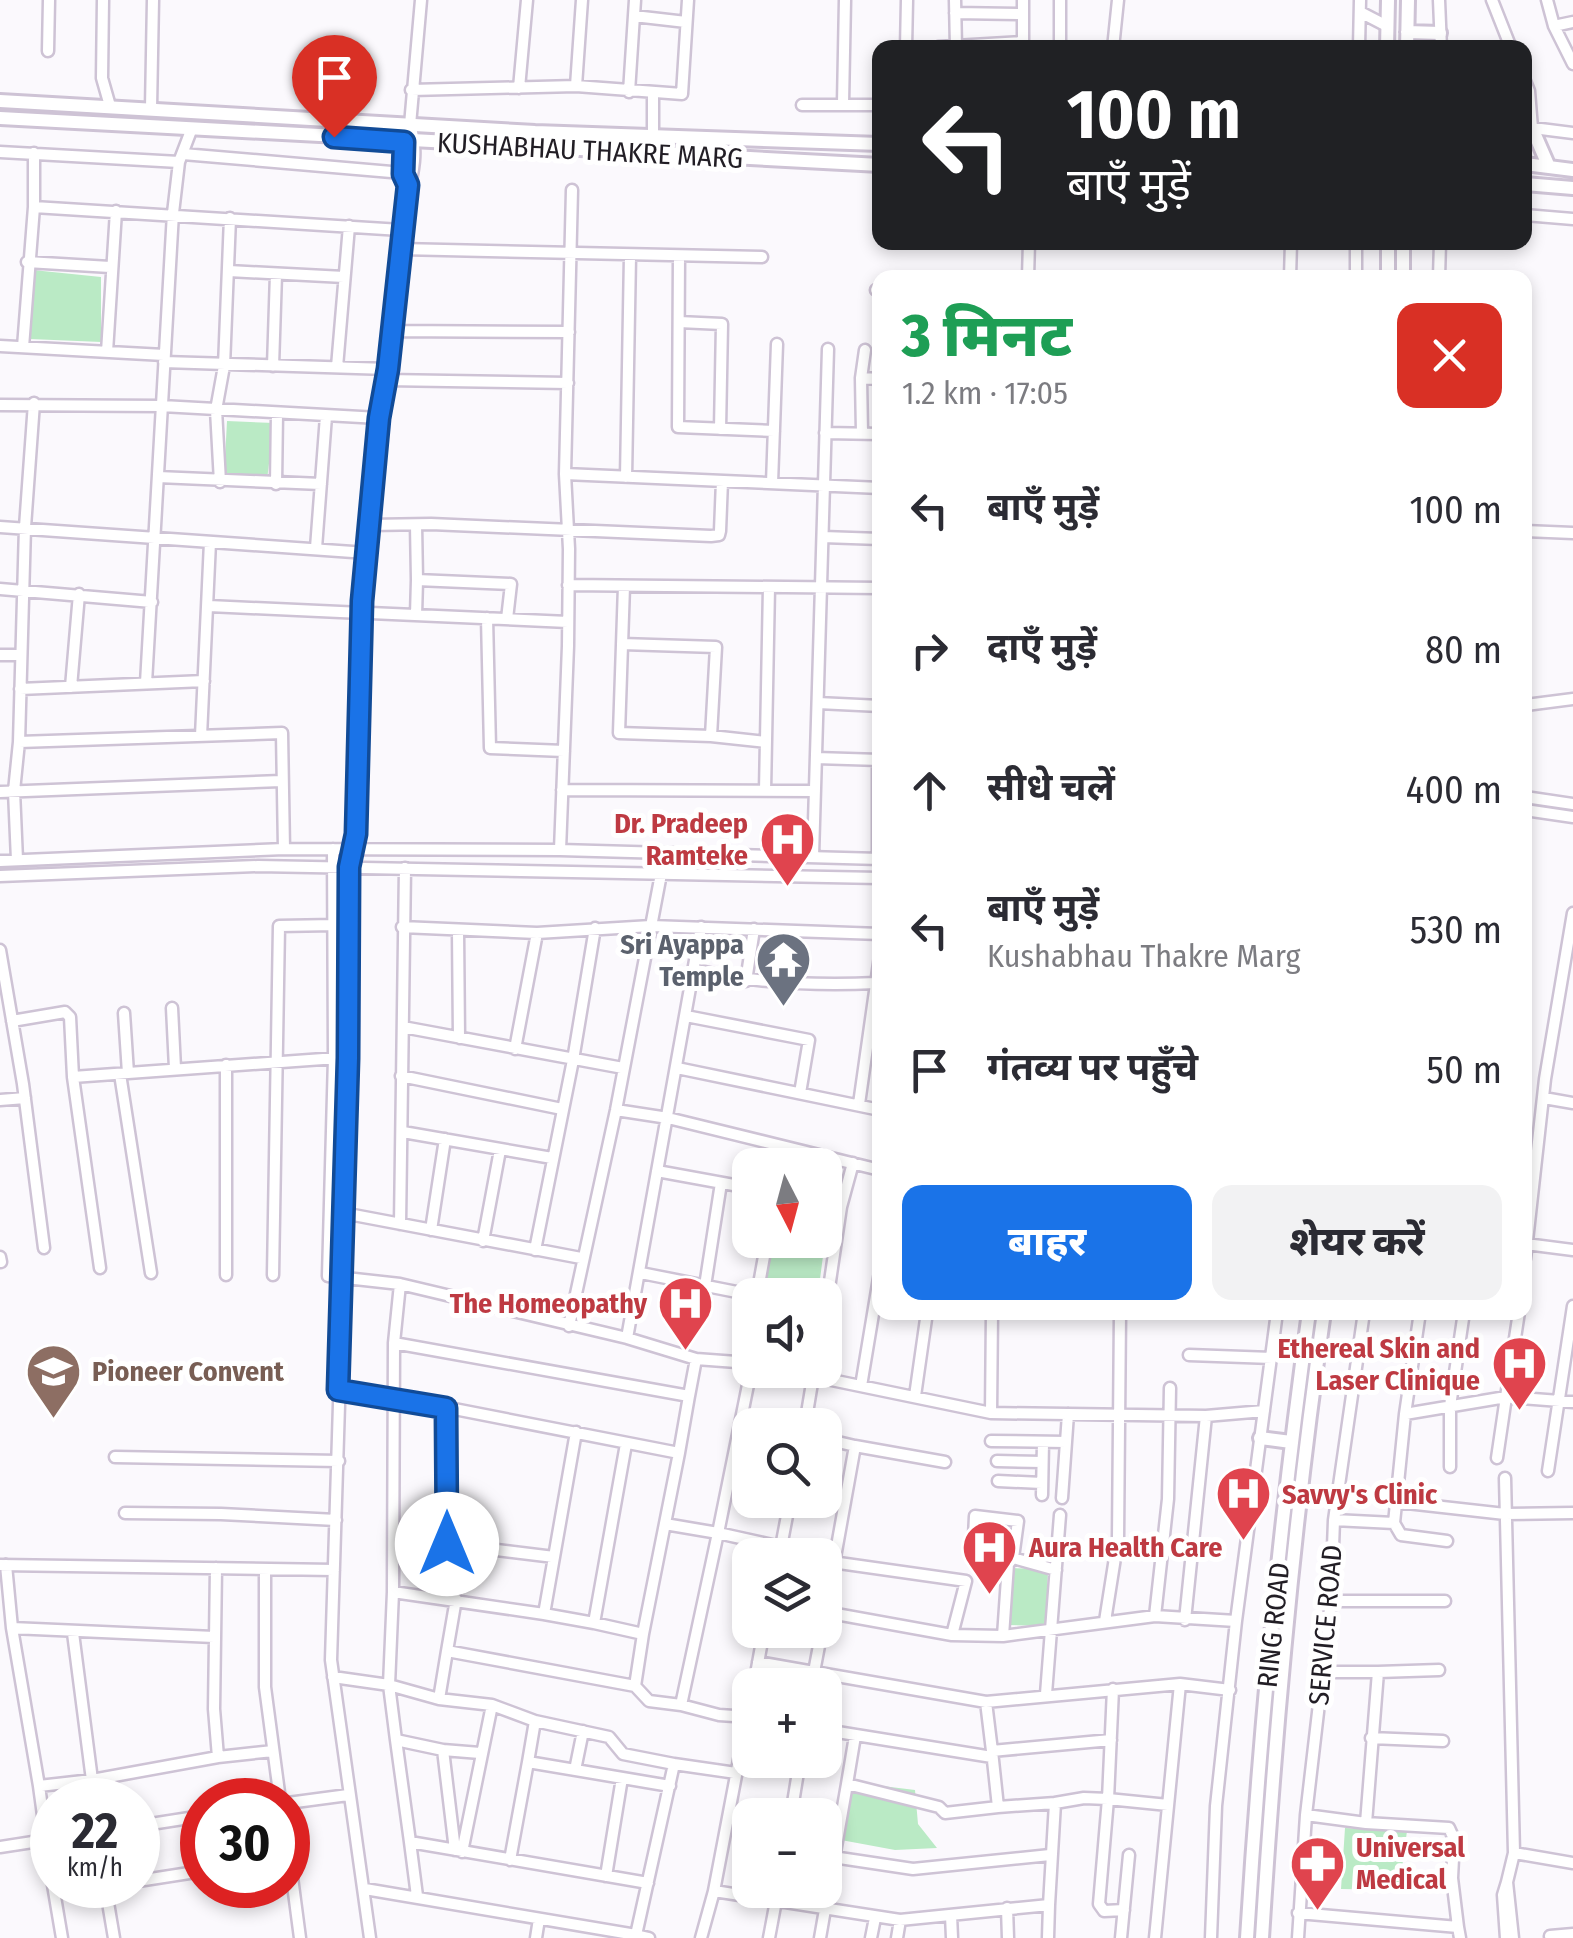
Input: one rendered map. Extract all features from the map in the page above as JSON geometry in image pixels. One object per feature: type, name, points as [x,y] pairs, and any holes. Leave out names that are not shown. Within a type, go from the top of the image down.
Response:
[{"type":"main road","points":[[1386,40],[1388,0]]},
{"type":"main road","points":[[1407,40],[1408,0]]},
{"type":"main road","points":[[1407,32],[1441,40]]},
{"type":"main road","name":"KUSHABHAU THAKRE MARG","points":[[0,101],[410,125],[872,144]]},
{"type":"main road","name":"KUSHABHAU THAKRE MARG","points":[[0,118],[872,164]]},
{"type":"main road","points":[[1532,135],[1548,167]]},
{"type":"main road","points":[[1532,165],[1573,170]]},
{"type":"main road","points":[[1532,185],[1573,188]]},
{"type":"main road","name":"RING ROAD","points":[[1247,1938],[1255,1804],[1291,1442],[1308,1320]]},
{"type":"main road","name":"RING ROAD","points":[[1262,1938],[1269,1817],[1323,1320]]},
{"type":"main road","points":[[1260,1438],[1291,1442]]},
{"type":"street","points":[[48,51],[49,0]]},
{"type":"street","points":[[103,0],[102,78],[110,106]]},
{"type":"street","points":[[151,108],[153,0]]},
{"type":"street","points":[[0,152],[181,158],[405,179],[414,174],[411,90],[421,0]]},
{"type":"street","points":[[519,88],[527,0]]},
{"type":"street","points":[[576,86],[582,0]]},
{"type":"street","points":[[630,92],[636,0]]},
{"type":"street","points":[[411,90],[576,86],[682,94],[688,0]]},
{"type":"street","points":[[843,103],[845,0]]},
{"type":"street","points":[[906,40],[907,0]]},
{"type":"street","points":[[955,0],[956,40]]},
{"type":"street","points":[[1022,40],[1023,0]]},
{"type":"street","points":[[1060,0],[1060,40]]},
{"type":"street","points":[[1114,40],[1118,0]]},
{"type":"street","points":[[1439,0],[1441,40]]},
{"type":"street","points":[[1492,0],[1509,40]]},
{"type":"street","points":[[1548,0],[1554,26],[1573,64]]},
{"type":"street","points":[[1360,6],[1387,26]]},
{"type":"street","points":[[1359,40],[1360,6]]},
{"type":"street","points":[[955,13],[1023,14]]},
{"type":"street","points":[[634,16],[686,22]]},
{"type":"street","points":[[1554,26],[1573,22]]},
{"type":"street","points":[[653,93],[653,136]]},
{"type":"street","points":[[802,105],[872,105]]},
{"type":"street","points":[[146,684],[173,213],[181,158],[192,128]]},
{"type":"street","points":[[1532,128],[1573,133]]},
{"type":"street","points":[[23,347],[34,206],[34,153]]},
{"type":"street","points":[[370,1938],[366,1889],[332,1678],[334,1570],[348,1058],[349,867],[356,834],[367,553],[405,179]]},
{"type":"street","points":[[560,850],[568,622],[565,474],[572,190]]},
{"type":"street","points":[[34,206],[401,230]]},
{"type":"street","points":[[107,352],[116,210]]},
{"type":"street","points":[[1532,216],[1573,219]]},
{"type":"street","points":[[220,482],[216,410],[224,366],[230,218]]},
{"type":"street","points":[[337,366],[349,226]]},
{"type":"street","points":[[400,249],[762,258]]},
{"type":"street","points":[[626,477],[630,256]]},
{"type":"street","points":[[679,256],[678,428],[774,432]]},
{"type":"street","points":[[27,262],[110,266]]},
{"type":"street","points":[[229,272],[344,277]]},
{"type":"street","points":[[273,366],[276,274]]},
{"type":"street","points":[[679,322],[722,324],[720,429]]},
{"type":"street","points":[[392,331],[569,332]]},
{"type":"street","points":[[772,483],[777,344]]},
{"type":"street","points":[[0,346],[107,352],[224,366],[337,366],[387,374],[568,384]]},
{"type":"street","points":[[812,856],[828,348]]},
{"type":"street","points":[[862,434],[865,350]]},
{"type":"street","points":[[861,378],[872,379]]},
{"type":"street","points":[[17,860],[14,791],[34,403]]},
{"type":"street","points":[[0,405],[162,406],[379,418]]},
{"type":"street","points":[[276,484],[277,413]]},
{"type":"street","points":[[316,548],[326,416]]},
{"type":"street","points":[[826,432],[872,434]]},
{"type":"street","points":[[565,474],[872,488]]},
{"type":"street","points":[[158,477],[322,484]]},
{"type":"street","points":[[370,525],[720,535],[722,481]]},
{"type":"street","points":[[416,524],[416,615]]},
{"type":"street","points":[[0,527],[367,553]]},
{"type":"street","points":[[1532,531],[1573,533]]},
{"type":"street","points":[[823,537],[872,539]]},
{"type":"street","points":[[201,736],[210,542]]},
{"type":"street","points":[[417,580],[510,584],[507,619]]},
{"type":"street","points":[[568,586],[872,588]]},
{"type":"street","points":[[624,586],[620,734],[766,742]]},
{"type":"street","points":[[764,791],[769,588]]},
{"type":"street","points":[[0,589],[152,602]]},
{"type":"street","points":[[71,687],[79,594]]},
{"type":"street","points":[[209,606],[568,622]]},
{"type":"street","points":[[487,618],[490,748],[564,751]]},
{"type":"street","points":[[622,644],[716,647],[711,736]]},
{"type":"street","points":[[0,655],[22,655]]},
{"type":"street","points":[[20,689],[204,681]]},
{"type":"street","points":[[1532,704],[1573,699]]},
{"type":"street","points":[[818,703],[872,706]]},
{"type":"street","points":[[18,742],[282,734],[284,849]]},
{"type":"street","points":[[816,758],[872,760]]},
{"type":"street","points":[[0,792],[280,781]]},
{"type":"street","points":[[562,790],[815,791]]},
{"type":"street","points":[[1532,798],[1573,804]]},
{"type":"street","points":[[1532,811],[1573,817]]},
{"type":"street","points":[[0,861],[284,849],[560,850],[872,859]]},
{"type":"street","points":[[333,849],[334,1058],[328,1276],[400,1284],[696,1358],[732,1363]]},
{"type":"street","points":[[569,1326],[616,1110],[665,853]]},
{"type":"street","points":[[0,876],[225,866],[333,866],[872,878]]},
{"type":"street","points":[[400,1224],[405,868]]},
{"type":"street","points":[[1532,1195],[1573,913]]},
{"type":"street","points":[[274,1275],[279,926],[334,925]]},
{"type":"street","points":[[402,928],[537,934],[651,926],[872,934]]},
{"type":"street","points":[[628,1338],[702,927]]},
{"type":"street","points":[[535,1250],[595,928]]},
{"type":"street","points":[[746,981],[754,929]]},
{"type":"street","points":[[458,930],[459,1038]]},
{"type":"street","points":[[515,1048],[537,934]]},
{"type":"street","points":[[0,950],[25,1098],[44,1248]]},
{"type":"street","points":[[695,970],[746,981],[822,986],[872,984]]},
{"type":"street","points":[[860,1104],[872,1006]]},
{"type":"street","points":[[172,1008],[176,1068]]},
{"type":"street","points":[[12,1021],[65,1012],[70,1016],[74,1077],[100,1268]]},
{"type":"street","points":[[124,1013],[124,1074],[151,1273]]},
{"type":"street","points":[[686,1016],[809,1040],[800,1093]]},
{"type":"street","points":[[403,1027],[623,1068]]},
{"type":"street","points":[[866,1039],[872,1040]]},
{"type":"street","points":[[74,1077],[348,1058]]},
{"type":"street","points":[[226,1065],[226,1275]]},
{"type":"street","points":[[677,1068],[872,1108]]},
{"type":"street","points":[[401,1076],[562,1109]]},
{"type":"street","points":[[0,1100],[25,1098]]},
{"type":"street","points":[[1544,1098],[1573,1102]]},
{"type":"street","points":[[616,1110],[668,1118],[872,1168]]},
{"type":"street","points":[[403,1132],[552,1158]]},
{"type":"street","points":[[431,1230],[445,1139]]},
{"type":"street","points":[[483,1241],[500,1150]]},
{"type":"street","points":[[842,1203],[853,1164]]},
{"type":"street","points":[[657,1171],[732,1185]]},
{"type":"street","points":[[705,1286],[721,1183]]},
{"type":"street","points":[[344,1213],[581,1258]]},
{"type":"street","points":[[1532,1245],[1573,1250]]},
{"type":"street","points":[[641,1273],[732,1291]]},
{"type":"street","points":[[400,1284],[394,1343],[395,1536],[389,1686],[416,1896]]},
{"type":"street","points":[[1548,1470],[1573,1306]]},
{"type":"street","points":[[861,1386],[872,1320]]},
{"type":"street","points":[[915,1396],[926,1320]]},
{"type":"street","points":[[990,1414],[992,1320]]},
{"type":"street","points":[[1105,1621],[1118,1539],[1120,1320]]},
{"type":"street","points":[[1212,1938],[1216,1806],[1276,1320]]},
{"type":"street","name":"SERVICE ROAD","points":[[1298,1938],[1306,1815],[1332,1601],[1334,1520],[1363,1320]]},
{"type":"street","points":[[1419,1320],[1394,1523],[1401,1536],[1446,1541]]},
{"type":"street","points":[[1450,1467],[1450,1406],[1463,1320]]},
{"type":"street","points":[[1497,1458],[1518,1320]]},
{"type":"street","points":[[394,1343],[689,1396]]},
{"type":"street","points":[[1190,1355],[1272,1358]]},
{"type":"street","points":[[635,1686],[696,1358]]},
{"type":"street","points":[[842,1381],[990,1414],[1206,1416],[1264,1411]]},
{"type":"street","points":[[680,1705],[746,1388]]},
{"type":"street","points":[[1155,1616],[1168,1499],[1170,1388]]},
{"type":"street","points":[[338,1390],[393,1397],[679,1453]]},
{"type":"street","points":[[1405,1414],[1506,1397],[1573,1402]]},
{"type":"street","points":[[446,1408],[447,1544]]},
{"type":"street","points":[[1062,1498],[1068,1414]]},
{"type":"street","points":[[1185,1620],[1206,1416]]},
{"type":"street","points":[[544,1614],[576,1432]]},
{"type":"street","points":[[991,1441],[1066,1442]]},
{"type":"street","points":[[998,1481],[1042,1489],[1043,1442]]},
{"type":"street","points":[[842,1443],[945,1462]]},
{"type":"street","points":[[594,1624],[626,1444]]},
{"type":"street","points":[[836,1538],[855,1446]]},
{"type":"street","points":[[115,1458],[339,1461]]},
{"type":"street","points":[[997,1462],[1042,1462]]},
{"type":"street","points":[[1505,1478],[1514,1853],[1503,1895],[1510,1938]]},
{"type":"street","points":[[1398,1502],[1505,1514],[1573,1513]]},
{"type":"street","points":[[125,1513],[336,1520]]},
{"type":"street","points":[[952,1635],[973,1557],[976,1516],[1019,1514],[1014,1558],[1008,1564],[1004,1636]]},
{"type":"street","points":[[1046,1694],[1060,1515]]},
{"type":"street","points":[[1334,1520],[1394,1523]]},
{"type":"street","points":[[665,1524],[735,1538]]},
{"type":"street","points":[[395,1536],[554,1556]]},
{"type":"street","points":[[973,1557],[1014,1558],[1056,1570]]},
{"type":"street","points":[[842,1564],[966,1581]]},
{"type":"street","points":[[38,1778],[3,1565],[334,1570]]},
{"type":"street","points":[[216,1568],[218,1758]]},
{"type":"street","points":[[265,1569],[265,1686],[276,1778]]},
{"type":"street","points":[[393,1592],[456,1599],[643,1634]]},
{"type":"street","points":[[439,1700],[456,1599]]},
{"type":"street","points":[[1332,1601],[1445,1602]]},
{"type":"street","points":[[842,1615],[952,1635],[1004,1636],[1155,1616],[1236,1621]]},
{"type":"street","points":[[12,1628],[214,1637]]},
{"type":"street","points":[[72,1633],[92,1778]]},
{"type":"street","points":[[757,1668],[761,1648]]},
{"type":"street","points":[[447,1651],[635,1686],[649,1702],[732,1715]]},
{"type":"street","points":[[758,1662],[792,1668]]},
{"type":"street","points":[[1322,1672],[1439,1670]]},
{"type":"street","points":[[1366,1824],[1378,1672]]},
{"type":"street","points":[[842,1677],[986,1702],[1180,1684],[1230,1690]]},
{"type":"street","points":[[332,1678],[389,1686],[439,1700],[492,1705],[534,1720],[610,1737],[624,1754],[732,1772]]},
{"type":"street","points":[[1155,1938],[1180,1684]]},
{"type":"street","points":[[1113,1688],[1099,1904],[1104,1911],[1124,1910]]},
{"type":"street","points":[[986,1702],[998,1808]]},
{"type":"street","points":[[458,1851],[492,1705]]},
{"type":"street","points":[[510,1860],[534,1720]]},
{"type":"street","points":[[574,1770],[583,1732]]},
{"type":"street","points":[[842,1734],[992,1754],[1112,1740]]},
{"type":"street","points":[[842,1806],[854,1736]]},
{"type":"street","points":[[1371,1738],[1443,1741]]},
{"type":"street","points":[[396,1740],[480,1753]]},
{"type":"street","points":[[443,1750],[458,1851]]},
{"type":"street","points":[[103,1778],[272,1751]]},
{"type":"street","points":[[528,1762],[670,1786]]},
{"type":"street","points":[[636,1937],[674,1764]]},
{"type":"street","points":[[606,1876],[622,1778]]},
{"type":"street","points":[[701,1938],[735,1778]]},
{"type":"street","points":[[846,1784],[940,1807],[946,1813],[1084,1798],[1168,1805]]},
{"type":"street","points":[[310,1800],[348,1795]]},
{"type":"street","points":[[1048,1938],[1055,1803]]},
{"type":"street","points":[[1298,1913],[1459,1932],[1452,1878],[1454,1838],[1449,1828],[1366,1824],[1306,1815]]},
{"type":"street","points":[[410,1842],[648,1883]]},
{"type":"street","points":[[0,1847],[30,1843]]},
{"type":"street","points":[[1514,1853],[1573,1864]]},
{"type":"street","points":[[842,1858],[913,1868],[1050,1856]]},
{"type":"street","points":[[1121,1938],[1129,1856]]},
{"type":"street","points":[[366,1889],[539,1919],[584,1932],[649,1938]]},
{"type":"street","points":[[714,1891],[732,1892]]},
{"type":"street","points":[[820,1938],[827,1908],[900,1920],[1048,1905]]},
{"type":"street","points":[[57,1908],[62,1938]]},
{"type":"street","points":[[109,1908],[114,1938]]},
{"type":"street","points":[[295,1908],[299,1938]]},
{"type":"street","points":[[769,1938],[774,1908]]},
{"type":"street","points":[[1007,1908],[1008,1938]]},
{"type":"street","points":[[951,1915],[952,1938]]},
{"type":"street","points":[[872,1938],[874,1918]]},
{"type":"street","points":[[536,1938],[539,1919]]},
{"type":"street","points":[[897,1938],[900,1920]]},
{"type":"street","points":[[1550,1936],[1573,1934]]},
{"type":"green space","points":[[33,270],[101,277],[101,342],[30,339]]},
{"type":"green space","points":[[227,421],[274,423],[267,480],[224,478]]},
{"type":"green space","points":[[770,1258],[823,1258],[820,1278],[767,1278]]},
{"type":"green space","points":[[1010,1568],[1048,1569],[1046,1626],[1008,1625]]},
{"type":"green space","points":[[850,1782],[915,1790],[918,1824],[937,1848],[895,1850],[842,1840]]},
{"type":"green space","points":[[1345,1828],[1407,1831],[1399,1890],[1341,1889]]},
{"type":"place","name":"Dr. Pradeep Ramteke","points":[[787,888]]},
{"type":"place","name":"Sri Ayappa Temple","points":[[783,1009]]},
{"type":"place","name":"The Homeopathy","points":[[686,1352]]},
{"type":"place","name":"Ethereal Skin and Laser Clinique","points":[[1519,1413]]},
{"type":"place","name":"Pioneer Convent","points":[[53,1420]]},
{"type":"place","name":"Savvy's Clinic","points":[[1243,1543]]},
{"type":"place","name":"Aura Health Care","points":[[990,1596]]},
{"type":"place","name":"Universal Medical","points":[[1317,1912]]},
{"type":"route","points":[[334,137],[404,142],[403,174],[408,185],[379,418],[362,601],[356,834],[349,867],[348,1058],[338,1390],[446,1408],[447,1544]]}]
